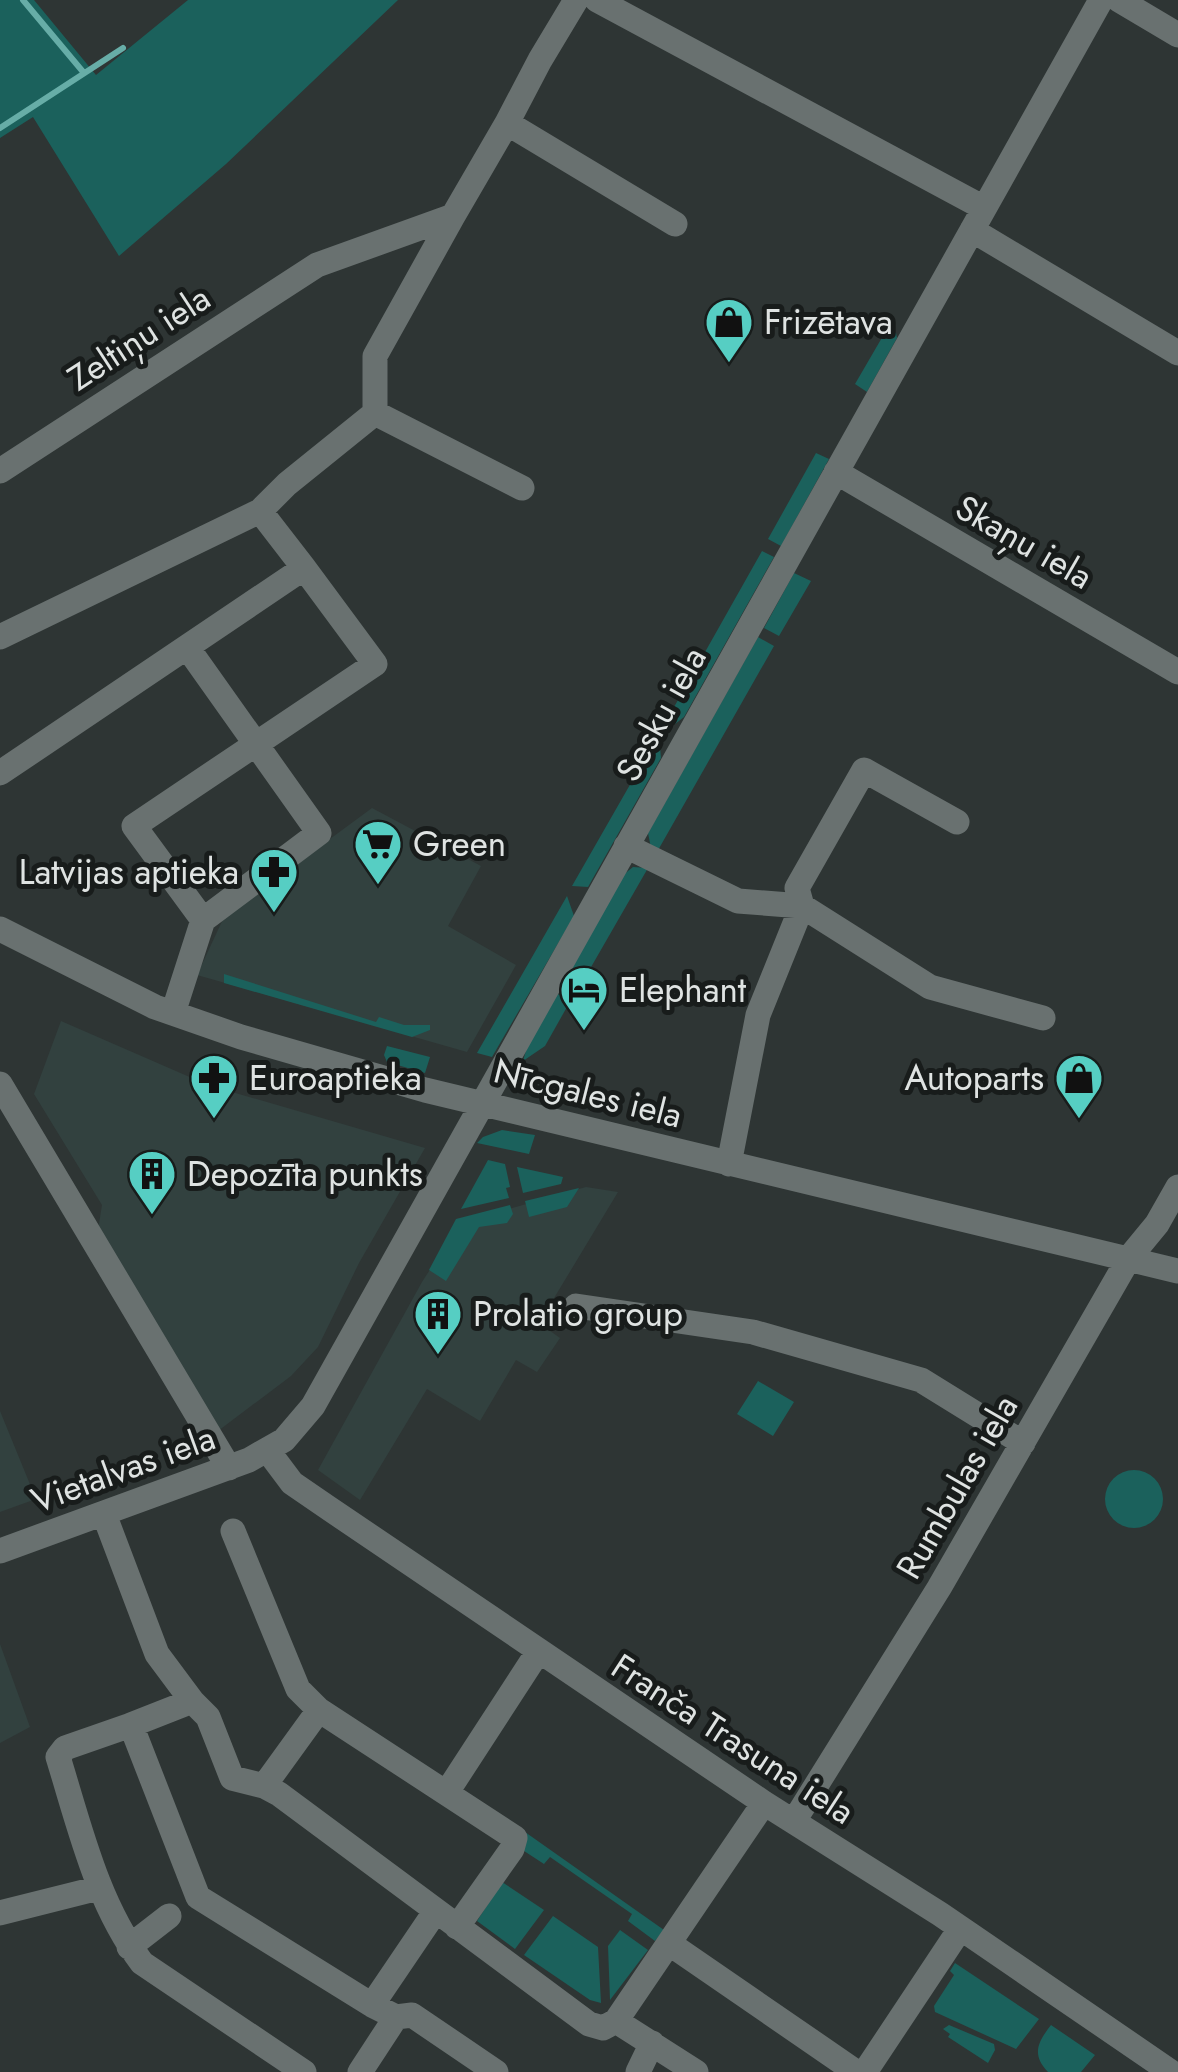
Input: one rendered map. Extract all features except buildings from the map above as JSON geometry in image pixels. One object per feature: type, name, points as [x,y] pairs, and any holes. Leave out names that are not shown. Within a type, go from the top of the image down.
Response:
[{"type":"street","points":[[375,413],[374,356],[576,0]]},
{"type":"street","points":[[597,0],[978,219],[1178,353]]},
{"type":"street","name":"Sesku iela","points":[[268,1451],[284,1440],[313,1406],[1101,0]]},
{"type":"street","points":[[1119,0],[1178,35]]},
{"type":"street","points":[[507,123],[675,224]]},
{"type":"street","name":"Zeltiņu iela","points":[[0,471],[317,265],[453,216]]},
{"type":"street","points":[[375,413],[522,488]]},
{"type":"street","points":[[0,637],[260,510],[375,413]]},
{"type":"street","name":"Skaņu iela","points":[[836,472],[1178,672]]},
{"type":"street","points":[[203,920],[134,826],[376,664],[260,510]]},
{"type":"street","points":[[0,773],[304,568]]},
{"type":"street","points":[[173,1013],[203,920],[319,833],[187,647]]},
{"type":"street","points":[[729,1164],[758,1016],[802,906],[797,888],[864,770],[957,822]]},
{"type":"street","points":[[626,846],[738,901],[802,906],[930,987],[1043,1018]]},
{"type":"street","name":"Nīcgales iela","points":[[0,929],[122,992],[260,1042],[483,1104],[1178,1272]]},
{"type":"street","points":[[0,1084],[228,1468]]},
{"type":"street","name":"Rumbulas iela","points":[[794,1821],[939,1588],[1129,1258],[1157,1224],[1178,1187]]},
{"type":"street","points":[[576,1306],[753,1332],[921,1380],[1023,1444]]},
{"type":"street","name":"Vietalvas iela","points":[[0,1551],[268,1451]]},
{"type":"street","name":"Franča Trasuna iela","points":[[268,1451],[292,1482],[538,1652],[1171,2072]]},
{"type":"street","points":[[104,1514],[156,1654],[208,1717],[232,1778],[264,1786],[589,2024],[603,2028],[616,2022],[764,1803]]},
{"type":"street","points":[[233,1531],[298,1689],[319,1710],[515,1838],[512,1848],[372,2004]]},
{"type":"street","points":[[447,1792],[538,1652]]},
{"type":"street","points":[[192,1701],[66,1748],[58,1758],[99,1888],[129,1947],[142,1963],[304,2072]]},
{"type":"street","points":[[264,1786],[319,1710]]},
{"type":"street","points":[[130,1725],[184,1906],[396,2018],[412,2016],[496,2072]]},
{"type":"street","points":[[0,1913],[99,1888]]},
{"type":"street","points":[[129,1947],[184,1906]]},
{"type":"street","points":[[670,1944],[872,2069],[960,1929]]},
{"type":"street","points":[[360,2072],[396,2018]]},
{"type":"street","points":[[616,2022],[696,2072]]},
{"type":"street","points":[[638,2072],[652,2043]]},
{"type":"shaded area","points":[[0,0],[34,0],[96,75],[188,0],[398,0],[226,164],[119,256],[33,117],[0,138]]},
{"type":"shaded area","points":[[887,329],[896,333],[897,338],[867,392],[855,384]]},
{"type":"shaded area","points":[[816,453],[829,459],[781,546],[768,539]]},
{"type":"shaded area","points":[[762,551],[774,557],[684,717],[675,724],[665,723]]},
{"type":"shaded area","points":[[794,573],[811,581],[779,636],[764,628]]},
{"type":"shaded area","points":[[758,637],[774,646],[657,852],[651,848],[648,833]]},
{"type":"shaded area","points":[[655,741],[661,758],[588,887],[572,886]]},
{"type":"shaded area","points":[[372,808],[481,866],[448,926],[516,965],[467,1052],[197,975],[224,917]]},
{"type":"shaded area","points":[[633,867],[648,868],[579,988],[563,982],[623,875]]},
{"type":"shaded area","points":[[567,896],[574,916],[492,1057],[477,1053]]},
{"type":"shaded area","points":[[224,974],[376,1022],[379,1017],[404,1025],[430,1025],[430,1030],[412,1037],[224,983]]},
{"type":"shaded area","points":[[557,994],[572,998],[545,1046],[523,1061],[527,1047]]},
{"type":"shaded area","points":[[61,1021],[208,1085],[425,1148],[359,1263],[318,1347],[291,1376],[218,1431],[97,1236],[102,1205],[34,1094]]},
{"type":"shaded area","points":[[387,1046],[430,1057],[425,1073],[387,1062]]},
{"type":"shaded area","points":[[502,1130],[535,1135],[529,1154],[477,1143]]},
{"type":"shaded area","points":[[488,1160],[505,1164],[509,1198],[461,1209]]},
{"type":"shaded area","points":[[517,1167],[563,1177],[561,1184],[523,1193]]},
{"type":"shaded area","points":[[586,1187],[618,1192],[539,1323],[560,1338],[537,1372],[516,1360],[480,1421],[427,1389],[360,1500],[318,1470],[422,1282],[460,1223]]},
{"type":"shaded area","points":[[579,1188],[567,1207],[529,1217],[525,1201]]},
{"type":"shaded area","points":[[510,1205],[513,1214],[507,1223],[479,1227],[446,1281],[429,1270],[456,1219]]},
{"type":"shaded area","points":[[758,1381],[794,1402],[773,1436],[737,1414]]},
{"type":"shaded area","points":[[0,1411],[36,1499],[0,1512]]},
{"type":"shaded area","points":[[1134,1470],[1155,1478],[1163,1499],[1155,1520],[1134,1528],[1113,1520],[1105,1499],[1113,1478]]},
{"type":"shaded area","points":[[0,1644],[30,1727],[0,1743]]},
{"type":"shaded area","points":[[525,1832],[664,1930],[655,1941],[628,1921],[632,1914],[550,1857],[544,1864],[521,1849]]},
{"type":"shaded area","points":[[502,1882],[544,1910],[515,1949],[477,1921]]},
{"type":"shaded area","points":[[553,1916],[598,1947],[601,2003],[590,2000],[524,1955]]},
{"type":"shaded area","points":[[620,1930],[648,1950],[610,2000],[608,1946]]},
{"type":"shaded area","points":[[955,1963],[1039,2019],[1016,2049],[935,2012],[934,2006],[954,1975],[950,1971]]},
{"type":"shaded area","points":[[949,2025],[994,2044],[988,2063],[948,2037],[950,2034],[943,2029]]},
{"type":"shaded area","points":[[1051,2025],[1095,2055],[1081,2072],[1048,2072],[1043,2066],[1038,2048]]},
{"type":"waterway","points":[[23,0],[84,73]]},
{"type":"waterway","points":[[0,128],[123,48]]},
{"type":"place","name":"Frizētava","points":[[729,364]]},
{"type":"place","name":"Green","points":[[378,886]]},
{"type":"place","name":"Latvijas aptieka","points":[[274,914]]},
{"type":"place","name":"Elephant","points":[[584,1032]]},
{"type":"place","name":"Euroaptieka","points":[[214,1120]]},
{"type":"place","name":"Autoparts","points":[[1079,1120]]},
{"type":"place","name":"Depozīta punkts","points":[[152,1216]]},
{"type":"place","name":"Prolatio group","points":[[438,1356]]}]
